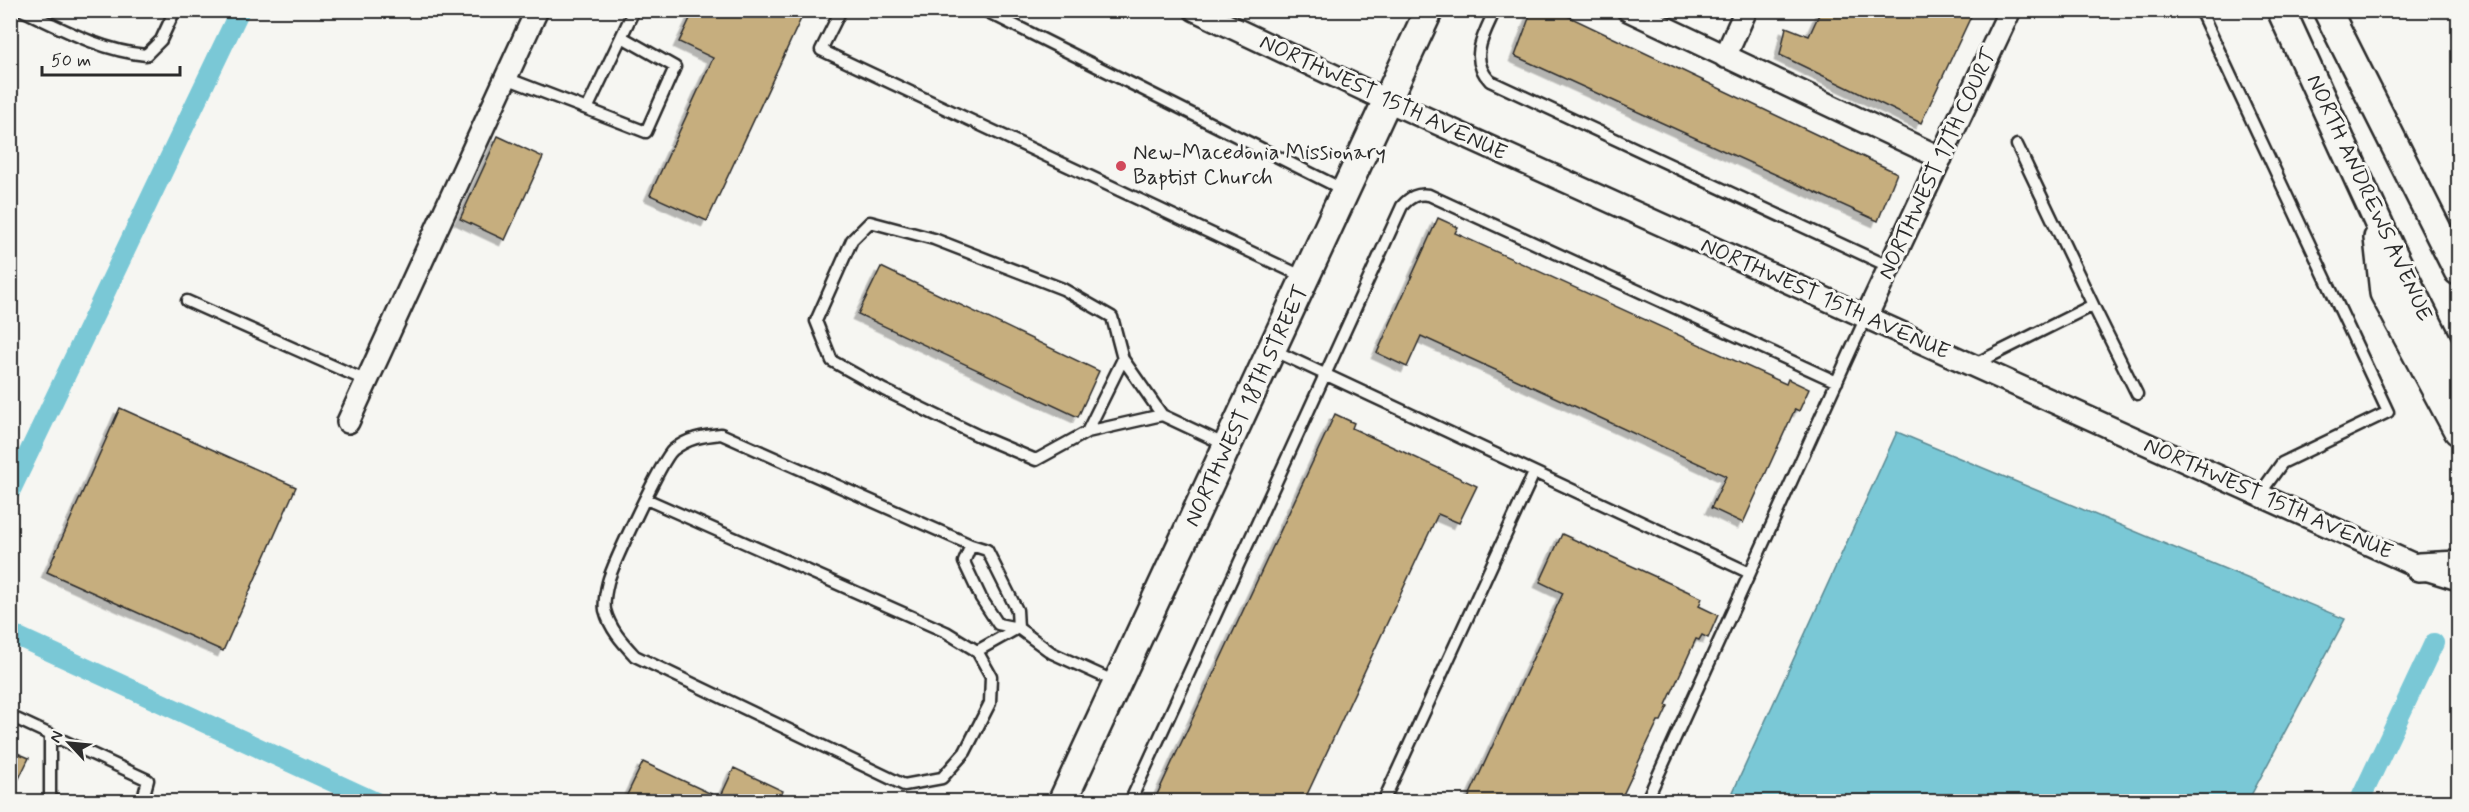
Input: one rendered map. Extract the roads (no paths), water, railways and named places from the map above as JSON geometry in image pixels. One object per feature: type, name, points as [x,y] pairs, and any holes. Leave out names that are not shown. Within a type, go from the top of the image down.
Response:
[{"type":"street","points":[[348,422],[537,10]]},
{"type":"street","name":"NORTHWEST 15TH AVENUE","points":[[1195,10],[1388,101],[1972,366],[2419,567],[2458,579]]},
{"type":"street","name":"NORTHWEST 18TH STREET","points":[[1062,801],[1429,10]]},
{"type":"street","points":[[1628,10],[1941,158]]},
{"type":"street","points":[[1725,57],[1746,10]]},
{"type":"street","name":"NORTHWEST 17TH COURT","points":[[1866,317],[2010,10]]},
{"type":"street","name":"NORTH ANDREWS AVENUE","points":[[2281,10],[2376,218],[2458,384]]},
{"type":"street","name":"NORTH ANDREWS AVENUE","points":[[2327,10],[2458,271]]},
{"type":"street","points":[[2376,218],[2384,293],[2458,431]]},
{"type":"street","points":[[2419,567],[2458,565]]},
{"type":"lane","points":[[22,10],[38,14],[92,42],[126,53],[146,55],[161,40],[175,10]]},
{"type":"lane","points":[[587,109],[634,10]]},
{"type":"lane","points":[[841,10],[821,50],[1306,278]]},
{"type":"lane","points":[[984,10],[1346,191]]},
{"type":"lane","points":[[1495,10],[1479,44],[1478,53],[1482,70],[1490,81],[1890,267]]},
{"type":"lane","points":[[2200,10],[2388,412],[2282,463],[2259,495]]},
{"type":"lane","points":[[506,78],[646,132],[675,67],[622,37]]},
{"type":"lane","points":[[2017,145],[2137,394]]},
{"type":"lane","points":[[1130,801],[1402,206],[1409,198],[1424,194],[1837,382]]},
{"type":"lane","points":[[1162,415],[1087,432],[1036,460],[979,436],[884,390],[832,361],[816,321],[852,240],[870,222],[934,239],[1063,289],[1112,317],[1123,359],[1162,415],[1228,446]]},
{"type":"lane","points":[[187,301],[367,381]]},
{"type":"lane","points":[[1972,366],[2094,305]]},
{"type":"lane","points":[[1646,801],[1866,317]]},
{"type":"lane","points":[[1273,350],[1750,573]]},
{"type":"lane","points":[[1087,432],[1123,359]]},
{"type":"lane","points":[[646,499],[946,632],[976,651],[991,676],[990,703],[965,753],[942,778],[904,785],[635,656],[615,634],[605,608],[608,581],[646,499],[672,451],[693,437],[720,434],[970,545],[987,550],[1017,610],[1018,628]]},
{"type":"lane","points":[[1383,801],[1534,473]]},
{"type":"lane","points":[[970,545],[964,562],[981,598],[998,624],[1018,628],[1052,653],[1118,683]]},
{"type":"lane","points":[[976,651],[1018,628]]},
{"type":"lane","points":[[10,716],[148,780],[142,801]]},
{"type":"lane","points":[[50,734],[50,798],[58,801]]},
{"type":"water","points":[[1897,432],[2345,619],[2248,801],[1753,802],[1733,792]]},
{"type":"waterway","points":[[10,492],[240,10]]},
{"type":"waterway","points":[[10,633],[376,802]]},
{"type":"waterway","points":[[2359,802],[2434,643]]},
{"type":"place","name":"New-Macedonia Missionary Baptist Church","points":[[1121,166]]}]
